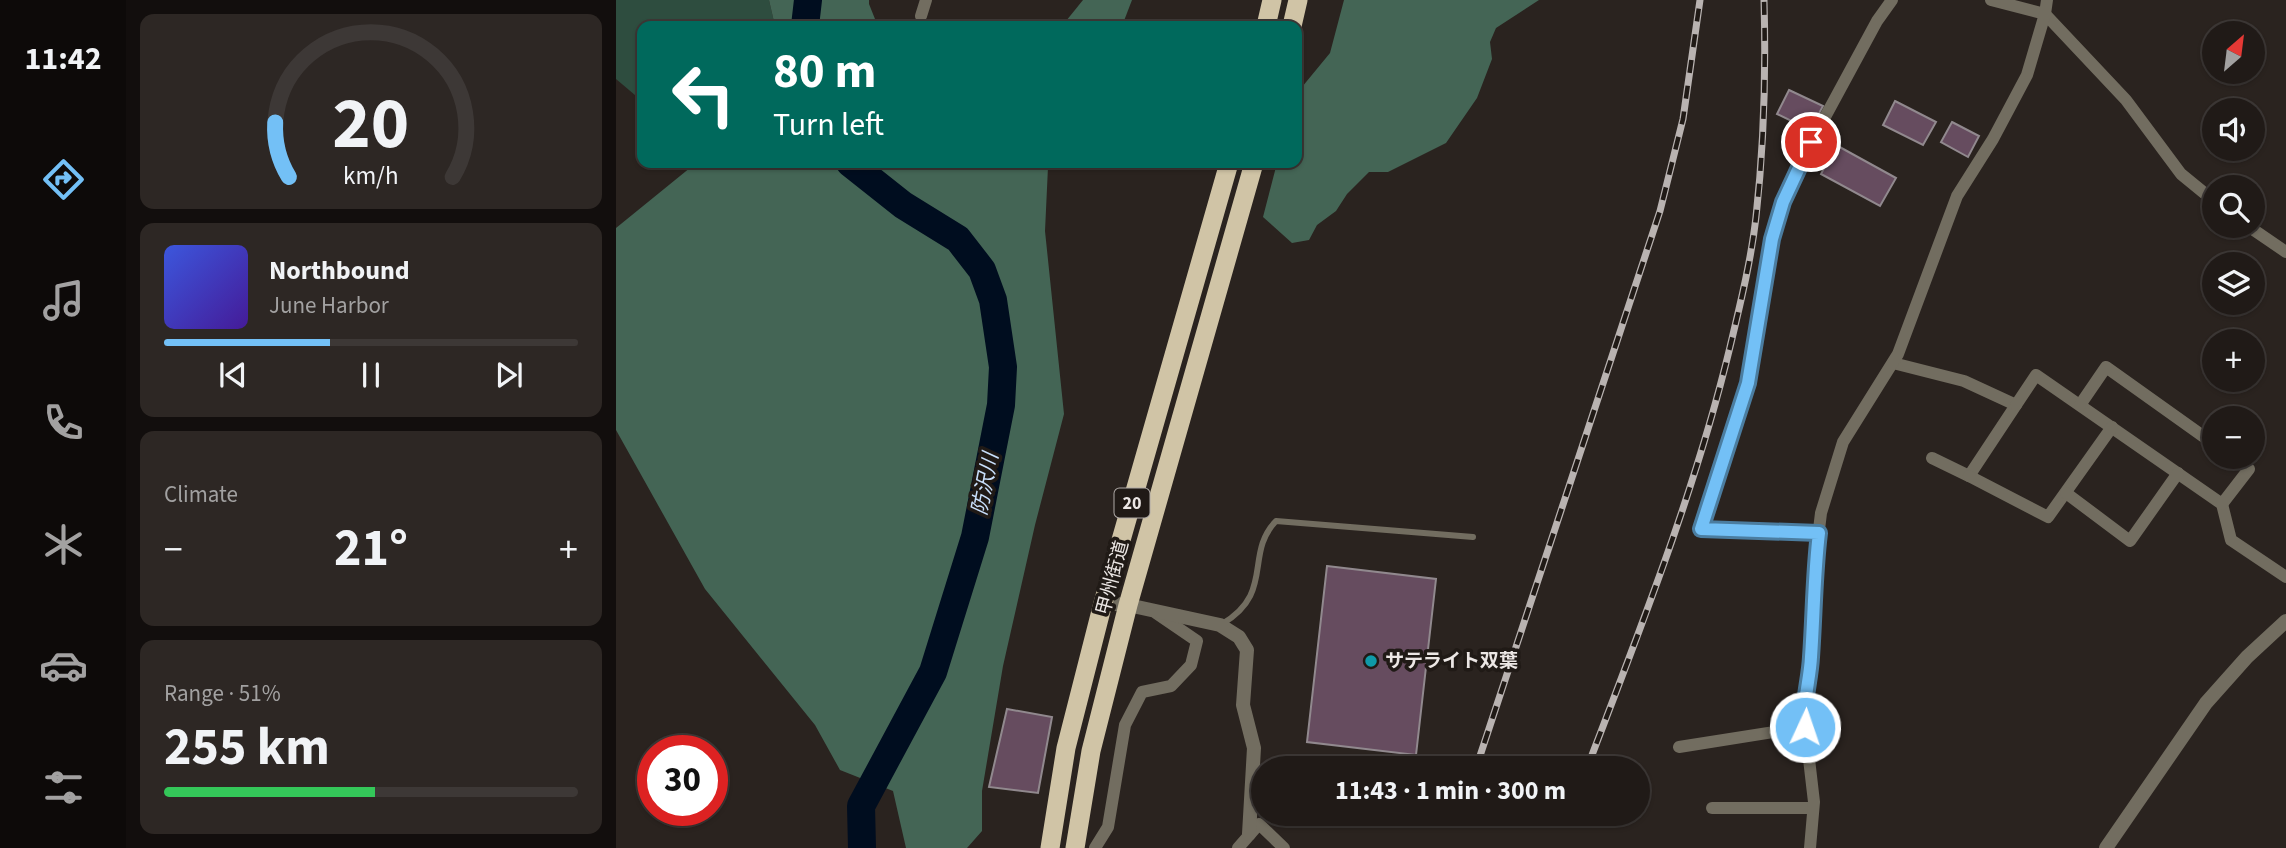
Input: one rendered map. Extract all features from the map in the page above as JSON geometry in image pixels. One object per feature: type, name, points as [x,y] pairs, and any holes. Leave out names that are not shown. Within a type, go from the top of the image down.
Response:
[{"type":"highway","points":[[1267,21],[1272,0]]},
{"type":"highway","points":[[1293,21],[1298,0]]},
{"type":"highway","name":"甲州街道","points":[[1050,848],[1066,748],[1103,603],[1229,168]]},
{"type":"highway","name":"甲州街道","points":[[1079,847],[1091,751],[1128,605],[1254,168]]},
{"type":"street","points":[[921,16],[926,0]]},
{"type":"street","points":[[1819,533],[1701,529],[1748,383],[1772,239],[1783,202],[1798,167],[1877,21],[1892,0]]},
{"type":"street","points":[[1991,0],[2045,14],[2126,100],[2181,174],[2202,191]]},
{"type":"street","points":[[1810,848],[1813,808],[1804,716],[1811,659],[1814,571],[1821,513],[1843,442],[1893,363],[1957,197],[1993,139],[2027,75],[2047,0]]},
{"type":"street","points":[[2265,237],[2286,251]]},
{"type":"street","points":[[1893,363],[1964,381],[2016,405]]},
{"type":"street","points":[[2080,405],[2106,367],[2202,435]]},
{"type":"street","points":[[1969,476],[2036,375],[2222,504],[2231,540],[2286,577]]},
{"type":"street","points":[[1932,458],[2048,517],[2112,428]]},
{"type":"street","points":[[2222,504],[2249,469]]},
{"type":"street","points":[[2066,493],[2130,541],[2178,473]]},
{"type":"street","points":[[1103,603],[1128,605],[1220,625],[1239,637],[1247,649],[1243,705],[1254,748],[1250,834]]},
{"type":"street","points":[[1096,848],[1108,827],[1125,725],[1142,692],[1171,686],[1191,665],[1197,641],[1153,610]]},
{"type":"street","points":[[2106,848],[2206,703],[2247,657],[2286,621]]},
{"type":"street","points":[[1679,747],[1805,727]]},
{"type":"street","points":[[1712,808],[1813,808]]},
{"type":"street","points":[[1238,848],[1259,824],[1284,848]]},
{"type":"lane","points":[[1220,625],[1236,616],[1252,597],[1266,531],[1276,521],[1473,537]]},
{"type":"green space","points":[[616,0],[769,0],[774,21],[637,21],[637,97],[616,79]]},
{"type":"green space","points":[[769,0],[869,0],[876,21],[774,21]]},
{"type":"green space","points":[[1083,0],[1132,0],[1124,21],[1066,21]]},
{"type":"green space","points":[[1344,0],[1539,0],[1496,28],[1490,42],[1492,59],[1477,98],[1446,143],[1388,172],[1369,172],[1347,194],[1336,211],[1317,225],[1309,240],[1292,243],[1263,217],[1276,168],[1302,168],[1302,87],[1330,53]]},
{"type":"green space","points":[[690,168],[1048,168],[1045,231],[1064,414],[1003,666],[982,791],[982,831],[967,848],[906,848],[893,791],[840,770],[815,725],[705,589],[616,430],[616,228]]},
{"type":"building","points":[[1789,90],[1823,106],[1810,130],[1777,114]]},
{"type":"building","points":[[1895,101],[1936,122],[1923,145],[1883,125]]},
{"type":"building","points":[[1952,122],[1979,136],[1968,157],[1941,142]]},
{"type":"building","points":[[1836,145],[1896,178],[1880,206],[1821,174]]},
{"type":"building","name":"サテライト双葉","points":[[1327,566],[1436,579],[1416,755],[1307,742]]},
{"type":"building","points":[[1007,709],[1052,717],[1038,793],[989,787]]},
{"type":"waterway","name":"防沢川","points":[[806,21],[808,0]]},
{"type":"waterway","name":"防沢川","points":[[856,168],[903,205],[958,239],[982,270],[993,300],[1003,367],[1001,405],[975,537],[933,672],[861,806],[862,848]]},
{"type":"railway","points":[[1480,756],[1660,211],[1683,119],[1700,0]]},
{"type":"railway","points":[[1592,756],[1683,507],[1716,401],[1741,299],[1754,233],[1761,163],[1764,0]]},
{"type":"place","name":"サテライト双葉","points":[[1371,661]]},
{"type":"route","points":[[1805,727],[1814,571],[1819,533],[1701,529],[1730,446],[1748,383],[1772,239],[1783,202],[1811,142]]}]
